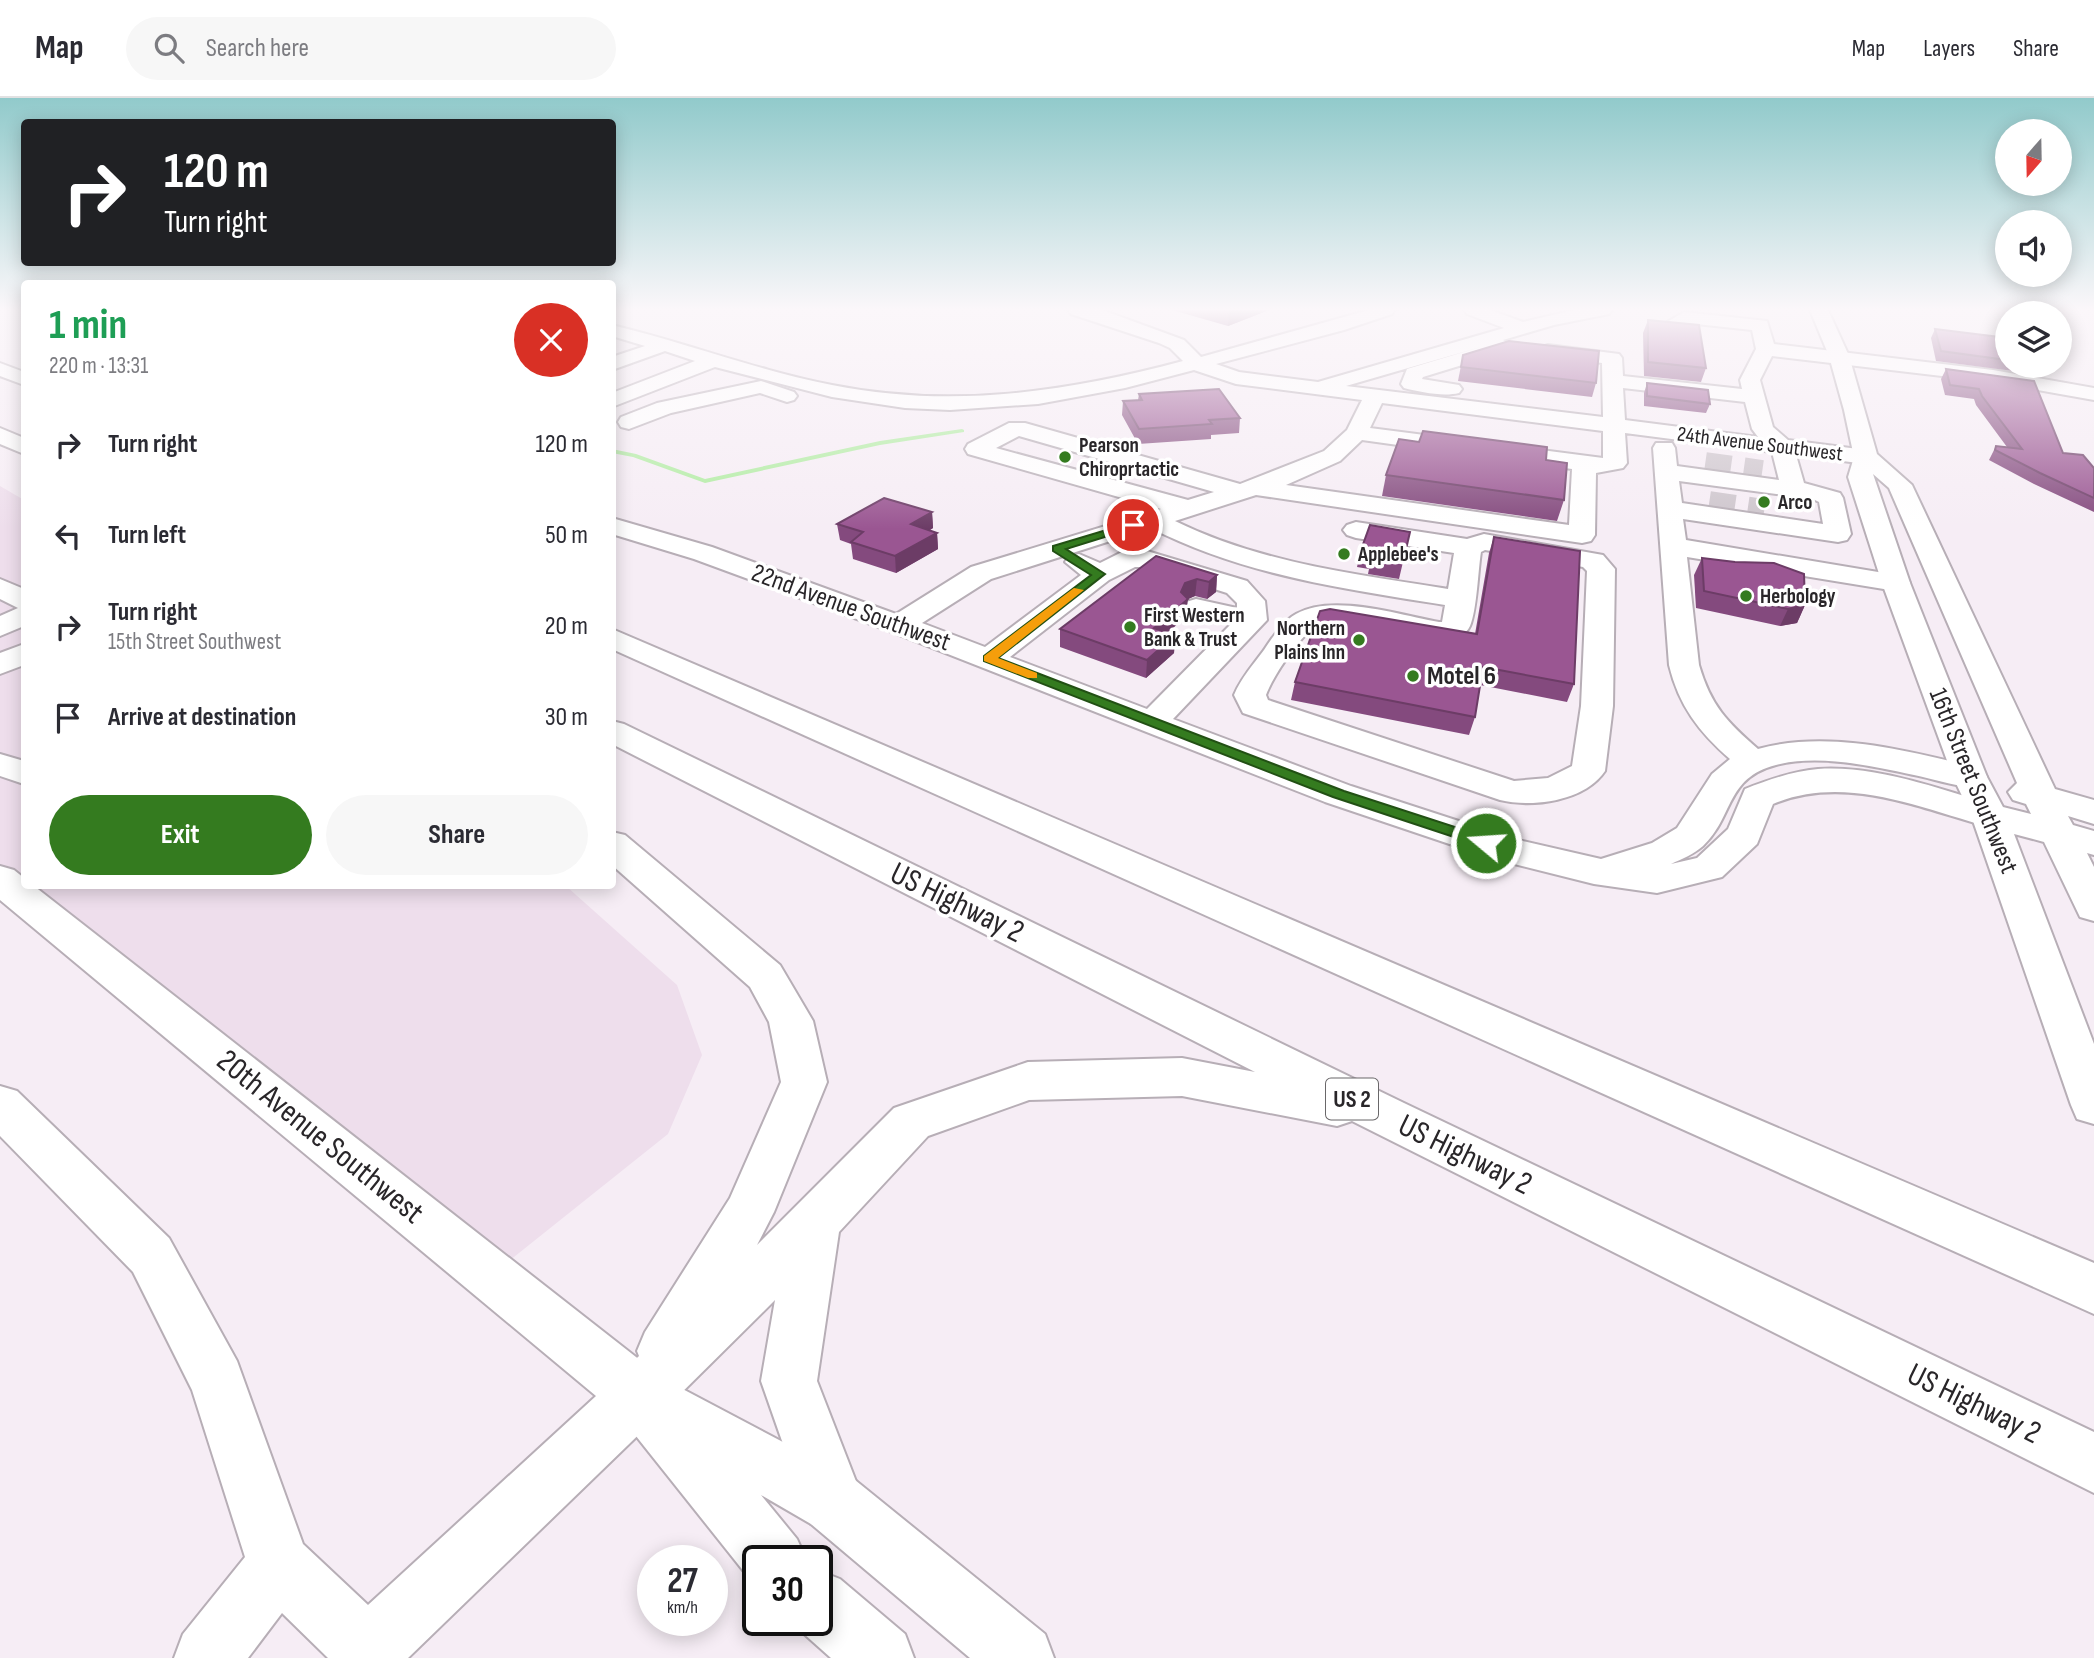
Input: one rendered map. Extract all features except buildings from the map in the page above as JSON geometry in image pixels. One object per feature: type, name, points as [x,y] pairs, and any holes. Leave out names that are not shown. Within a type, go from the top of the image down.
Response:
[{"type":"main road","points":[[616,400],[665,383]]},
{"type":"main road","points":[[621,418],[686,383]]},
{"type":"main road","points":[[812,383],[905,402],[982,403],[1047,398],[1117,383]]},
{"type":"main road","points":[[1270,383],[1314,389],[1366,414],[1456,445],[1513,457],[1599,466],[1615,463],[1615,427],[1608,383]]},
{"type":"main road","points":[[1314,389],[1335,383]]},
{"type":"main road","points":[[1411,383],[1463,391],[1615,427]]},
{"type":"main road","points":[[1668,383],[1700,391],[1755,397]]},
{"type":"main road","points":[[1752,383],[1763,429],[1788,469],[1819,493],[1830,498],[1850,576]]},
{"type":"main road","name":"16th Street Southwest","points":[[1846,383],[1866,457],[1860,477],[1896,583],[1970,777],[1989,815],[2094,1105]]},
{"type":"main road","points":[[2031,383],[2094,394]]},
{"type":"main road","points":[[621,418],[761,387],[812,405]]},
{"type":"main road","points":[[1366,414],[1615,427]]},
{"type":"main road","points":[[1366,414],[1332,456],[1237,493],[1187,508],[1152,509],[976,449],[1017,428],[1237,493],[1582,535],[1584,463]]},
{"type":"main road","name":"24th Avenue Southwest","points":[[1615,427],[1669,459],[1788,469],[1866,457]]},
{"type":"main road","points":[[1669,459],[1763,429]]},
{"type":"main road","points":[[0,435],[21,446]]},
{"type":"main road","points":[[1456,445],[1461,452],[1479,455]]},
{"type":"main road","name":"16th Street Southwest","points":[[1866,457],[1899,485],[2094,907]]},
{"type":"main road","points":[[1669,459],[1705,465]]},
{"type":"main road","points":[[1669,459],[1788,469]]},
{"type":"main road","points":[[1669,459],[1709,504]]},
{"type":"main road","points":[[1669,459],[1837,528]]},
{"type":"main road","points":[[1669,459],[1672,546],[1684,665],[1690,692],[1706,720],[1750,759]]},
{"type":"main road","points":[[1762,473],[1788,469]]},
{"type":"main road","points":[[899,625],[981,573],[1057,549],[1152,509],[1185,476]]},
{"type":"main road","points":[[1237,493],[1257,514]]},
{"type":"main road","name":"22nd Avenue Southwest","points":[[616,507],[702,554]]},
{"type":"main road","points":[[1152,509],[1185,537],[1235,556],[1287,570],[1460,599]]},
{"type":"main road","points":[[1764,512],[1837,528]]},
{"type":"main road","points":[[1254,706],[1513,792],[1556,789],[1588,771],[1597,706],[1601,569],[1592,561],[1577,557],[1484,542],[1468,547],[1334,526]]},
{"type":"main road","name":"22nd Avenue Southwest","points":[[616,527],[702,554],[899,625],[1338,794],[1507,850],[1594,871],[1657,880],[1709,868],[1744,835],[1758,797],[1789,785],[1825,780],[1870,784],[2094,843]]},
{"type":"main road","points":[[1672,546],[1896,583]]},
{"type":"main road","points":[[1254,706],[1250,695],[1255,683],[1304,621],[1317,615],[1336,614],[1439,631],[1451,629],[1456,625],[1468,547]]},
{"type":"main road","points":[[1057,549],[1129,574]]},
{"type":"main road","points":[[989,659],[1129,574],[1147,559],[1237,587],[1251,601],[1252,620],[1152,722]]},
{"type":"main road","points":[[0,587],[21,599]]},
{"type":"main road","points":[[1206,600],[1252,620]]},
{"type":"main road","points":[[0,627],[21,616]]},
{"type":"main road","points":[[616,640],[2094,1289]]},
{"type":"main road","points":[[0,666],[21,655]]},
{"type":"main road","points":[[1214,746],[1254,706]]},
{"type":"main road","name":"US Highway 2","points":[[616,733],[1387,1117],[2094,1463]]},
{"type":"main road","name":"22nd Avenue Southwest","points":[[1594,871],[1651,858],[1691,836],[1724,780],[1750,759],[1777,753],[1822,751],[1903,762],[2040,795],[2094,812]]},
{"type":"main road","points":[[0,764],[21,772]]},
{"type":"main road","points":[[1423,822],[1453,774]]},
{"type":"main road","points":[[616,847],[765,976],[791,1021],[804,1083],[749,1212],[639,1395]]},
{"type":"main road","name":"20th Avenue Southwest","points":[[8,882],[639,1395],[832,1502],[1021,1658]]},
{"type":"main road","points":[[0,1105],[151,1255],[216,1381],[279,1565],[370,1655],[639,1395],[911,1122],[1028,1081],[1182,1077],[1387,1117]]},
{"type":"main road","points":[[815,1221],[789,1381],[832,1502]]},
{"type":"main road","name":"20th Avenue Southwest","points":[[639,1395],[762,1545]]},
{"type":"main road","points":[[206,1658],[279,1565]]},
{"type":"main road","points":[[833,1616],[881,1658]]},
{"type":"shaded area","points":[[0,486],[21,498],[21,885],[0,868]]},
{"type":"shaded area","points":[[26,889],[569,889],[677,985],[702,1055],[668,1134],[499,1269]]},
{"type":"waterway","points":[[616,452],[634,455],[705,481],[880,443],[962,431]]},
{"type":"tunnel","points":[[1705,465],[1762,473]]},
{"type":"tunnel","points":[[1709,504],[1764,512]]},
{"type":"slow traffic","points":[[1033,675],[989,659],[1078,590]]},
{"type":"place","name":"Pearson Chiroprtactic","points":[[1065,457]]},
{"type":"place","name":"Arco","points":[[1764,502]]},
{"type":"place","name":"Applebee's","points":[[1344,554]]},
{"type":"place","name":"Herbology","points":[[1746,596]]},
{"type":"place","name":"First Western Bank & Trust","points":[[1130,627]]},
{"type":"place","name":"Northern Plains Inn","points":[[1359,640]]},
{"type":"place","name":"Motel 6","points":[[1413,676]]},
{"type":"route","points":[[1133,525],[1057,549],[1099,574],[989,659],[1338,794],[1486,843]]}]
